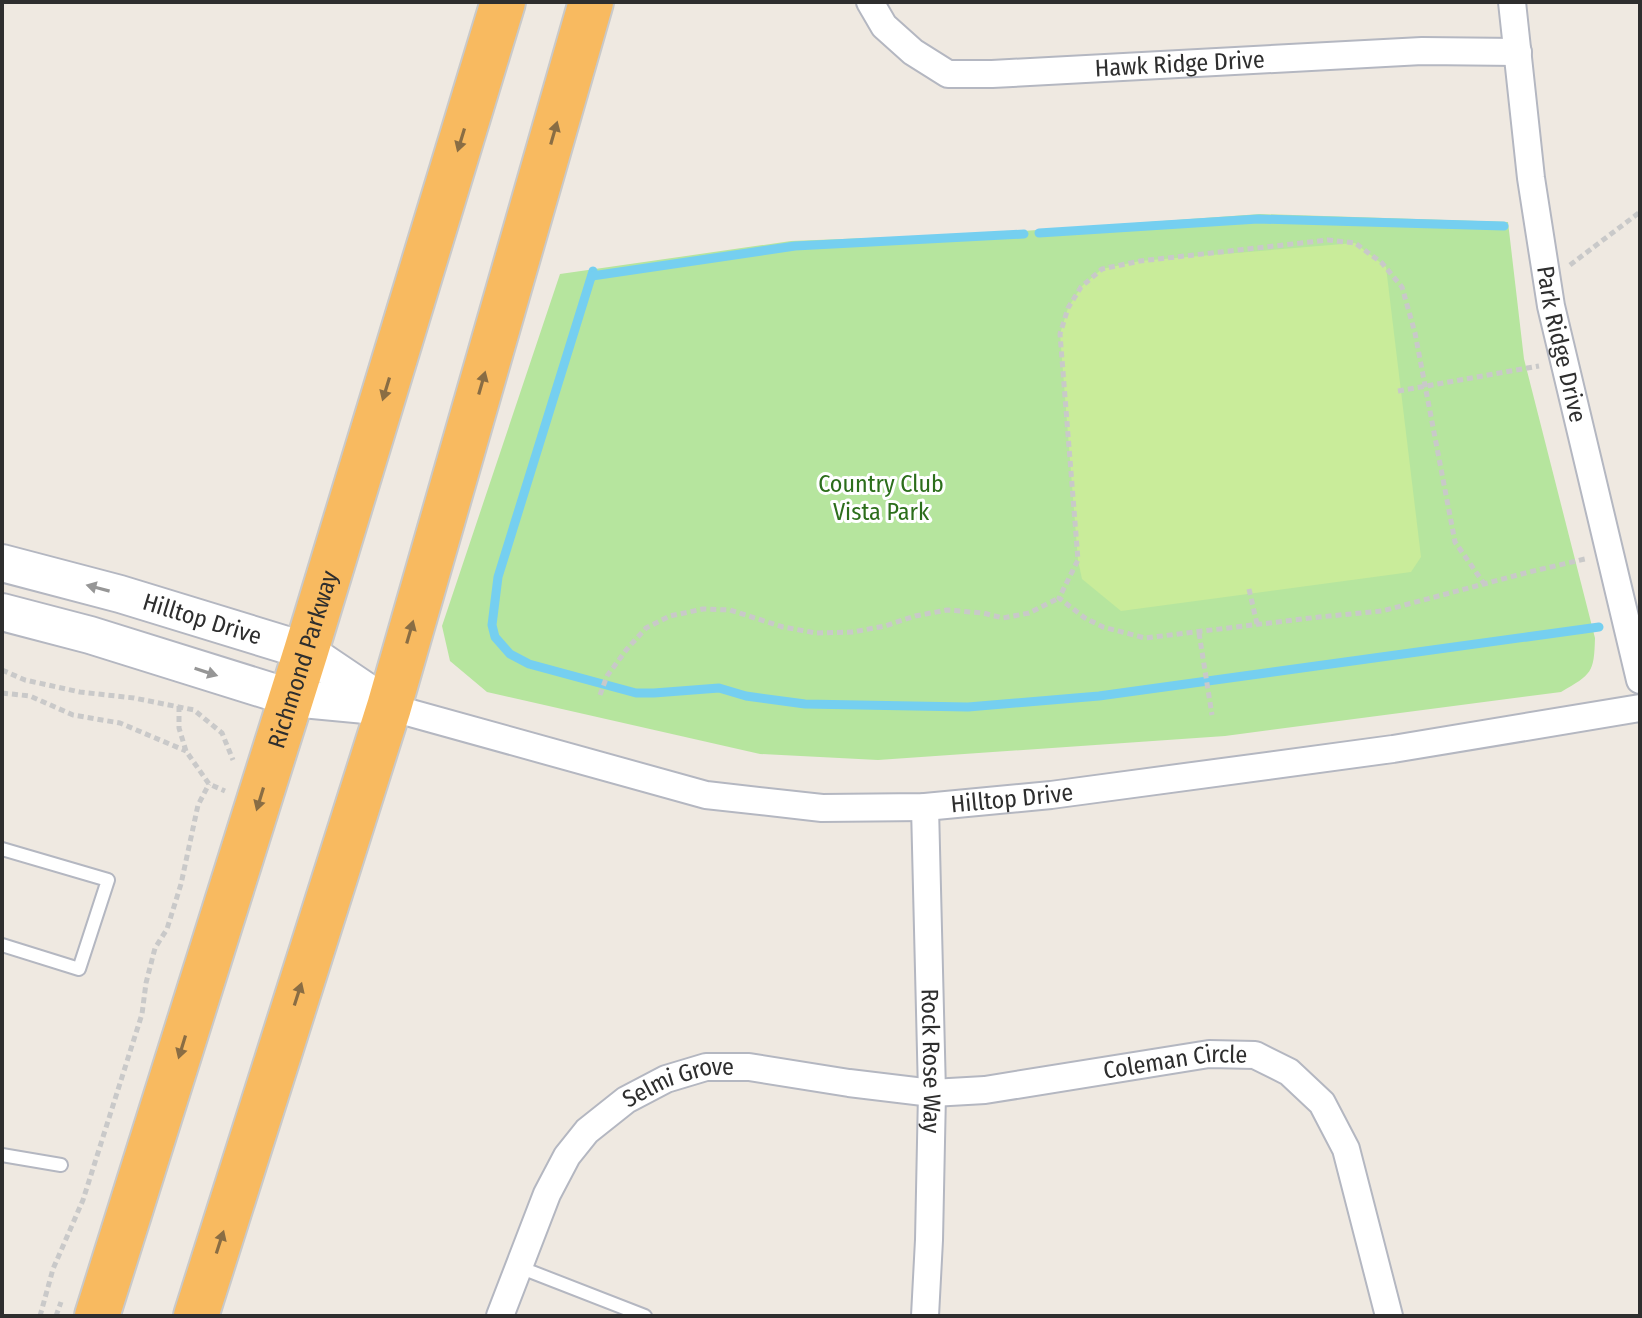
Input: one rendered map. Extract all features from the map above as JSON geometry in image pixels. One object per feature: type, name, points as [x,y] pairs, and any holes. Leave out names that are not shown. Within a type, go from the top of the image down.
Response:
[{"type":"highway","name":"Richmond Parkway","points":[[97,1316],[292,698],[503,2]]},
{"type":"highway","points":[[196,1316],[389,707],[591,2]]},
{"type":"main road","name":"Hilltop Drive","points":[[2,563],[120,594],[306,651],[389,707]]},
{"type":"main road","name":"Hilltop Drive","points":[[2,612],[90,635],[292,698],[389,707]]},
{"type":"street","name":"Hawk Ridge Drive","points":[[870,2],[884,26],[913,52],[948,74],[1422,51],[1518,52]]},
{"type":"street","name":"Park Ridge Drive","points":[[1512,2],[1531,178],[1547,283],[1640,680]]},
{"type":"street","name":"Hilltop Drive","points":[[389,707],[706,795],[822,808],[925,807],[1051,795],[1393,749],[1640,708]]},
{"type":"street","name":"Rock Rose Way","points":[[925,807],[932,1093],[925,1316]]},
{"type":"street","name":"Coleman Circle","points":[[932,1093],[985,1090],[1209,1054],[1255,1055],[1289,1072],[1322,1103],[1346,1149],[1389,1316]]},
{"type":"street","name":"Selmi Grove","points":[[500,1316],[547,1194],[567,1156],[587,1131],[626,1100],[666,1079],[706,1067],[749,1067],[932,1093]]},
{"type":"lane","points":[[2,849],[108,880],[79,969],[2,945]]},
{"type":"lane","points":[[2,1155],[61,1165]]},
{"type":"lane","points":[[519,1267],[645,1316]]},
{"type":"path","points":[[1547,283],[1640,212]]},
{"type":"path","points":[[602,692],[607,676],[646,628],[670,616],[703,609],[730,610],[783,627],[816,633],[853,632],[947,610],[1003,618],[1029,613],[1059,598],[1078,560],[1060,334],[1068,308],[1081,287],[1102,269],[1140,261],[1328,240],[1355,243],[1382,263],[1402,287],[1415,333],[1455,542],[1485,585]]},
{"type":"path","points":[[1398,391],[1532,368]]},
{"type":"path","points":[[1059,598],[1085,618],[1120,633],[1145,638],[1382,611],[1560,564],[1610,555]]},
{"type":"path","points":[[1249,589],[1257,624]]},
{"type":"path","points":[[1199,632],[1212,715]]},
{"type":"path","points":[[2,670],[25,680],[80,692],[179,706],[179,728],[186,751],[209,784],[229,792]]},
{"type":"path","points":[[2,693],[30,696],[73,715],[120,723],[186,751]]},
{"type":"path","points":[[40,1316],[53,1269],[88,1186],[142,1014],[155,948],[167,929],[181,884],[198,805],[209,784]]},
{"type":"green space","name":"Country Club Vista Park","points":[[1260,214],[1508,222],[1524,359],[1595,638],[1592,666],[1579,681],[1561,692],[1225,736],[878,760],[760,754],[487,692],[450,661],[442,626],[560,274],[791,241],[996,233]]},
{"type":"green space","points":[[1355,243],[1386,267],[1421,557],[1411,572],[1121,611],[1082,579],[1078,560],[1060,334],[1068,308],[1081,287],[1102,269],[1140,261]]},
{"type":"waterway","points":[[1039,233],[1258,219],[1504,226]]},
{"type":"waterway","points":[[592,276],[795,246],[1024,234]]},
{"type":"waterway","points":[[593,271],[498,577],[492,625],[495,637],[510,654],[529,664],[636,693],[719,688],[746,696],[805,704],[968,707],[1099,696],[1599,627]]}]
